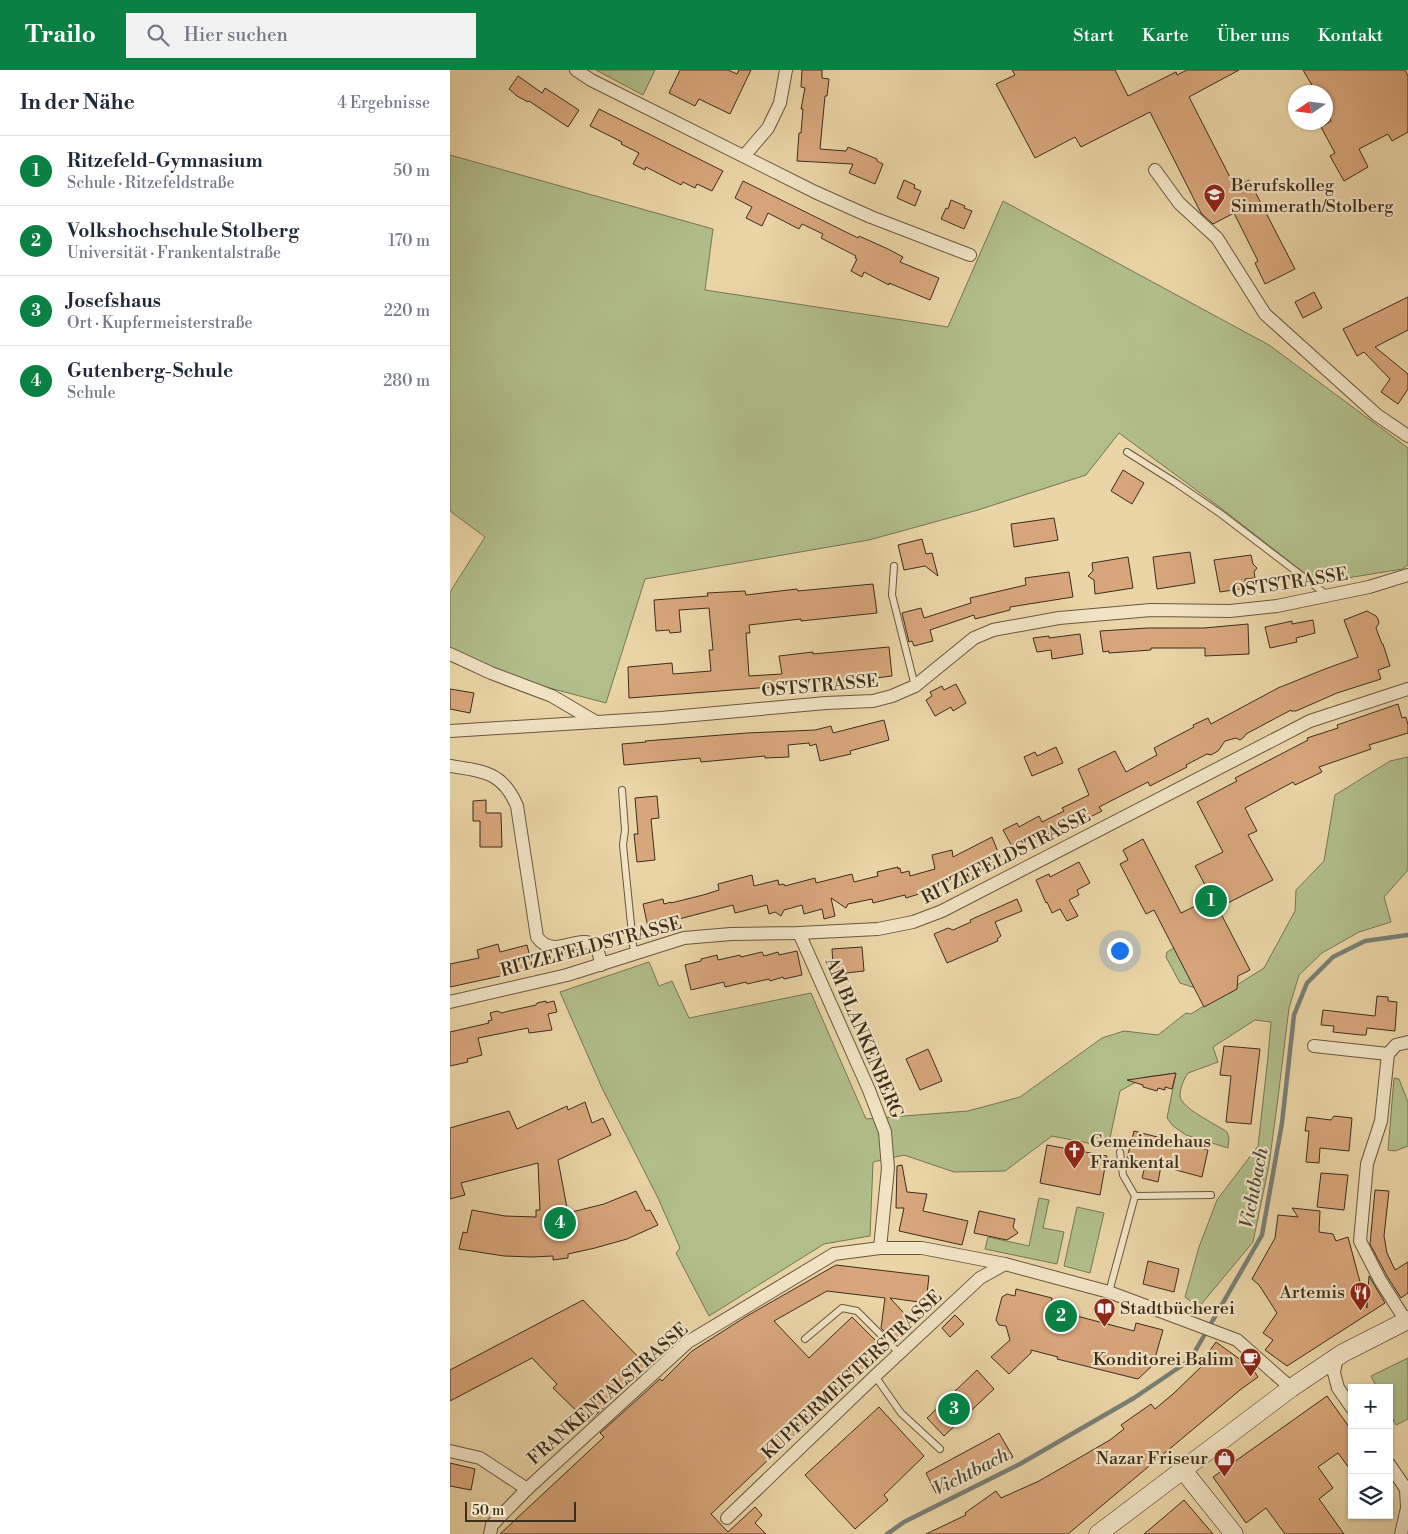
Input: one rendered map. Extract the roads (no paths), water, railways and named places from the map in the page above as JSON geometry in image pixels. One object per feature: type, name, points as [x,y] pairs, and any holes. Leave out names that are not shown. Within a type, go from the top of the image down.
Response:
[{"type":"street","points":[[576,70],[592,80],[815,192],[970,255]]},
{"type":"street","points":[[744,156],[768,128],[780,103],[786,70]]},
{"type":"street","points":[[1155,170],[1179,204],[1217,238],[1265,314],[1377,415],[1408,436]]},
{"type":"street","name":"OSTSTRASSE","points":[[450,731],[662,718],[874,701],[915,686],[974,638],[993,630],[1059,618],[1151,610],[1230,611],[1277,606],[1369,587],[1408,575]]},
{"type":"street","points":[[450,654],[552,696],[596,722]]},
{"type":"street","name":"RITZEFELDSTRASSE","points":[[450,1002],[567,975],[684,938],[732,934],[878,929],[913,922],[942,911],[1310,721],[1408,689]]},
{"type":"street","points":[[450,766],[493,776],[502,781],[512,794],[517,806],[537,937],[542,944],[550,947],[586,942],[595,946],[601,965]]},
{"type":"street","name":"AM BLANKENBERG","points":[[799,933],[869,1090],[885,1132],[888,1168],[880,1248]]},
{"type":"street","points":[[1098,1534],[1182,1469],[1337,1356],[1407,1320],[1380,1280],[1360,1241],[1367,1164],[1381,1121],[1388,1054],[1396,1045],[1408,1042]]},
{"type":"street","points":[[1314,1046],[1388,1054]]},
{"type":"street","name":"FRANKENTALSTRASSE","points":[[490,1534],[492,1525],[526,1489],[688,1342],[834,1254],[880,1248],[922,1248],[1004,1264],[1109,1292],[1237,1340],[1291,1388]]},
{"type":"street","name":"KUPFERMEISTERSTRASSE","points":[[727,1518],[980,1278],[1004,1264]]},
{"type":"street","points":[[1337,1356],[1334,1373],[1338,1388],[1348,1402]]},
{"type":"street","points":[[450,1451],[480,1458],[526,1489]]},
{"type":"street","points":[[1182,1469],[1234,1534]]},
{"type":"street","points":[[1393,1469],[1407,1488],[1407,1508],[1399,1534]]},
{"type":"lane","points":[[1127,452],[1221,514],[1327,595]]},
{"type":"lane","points":[[894,566],[892,595],[915,686]]},
{"type":"lane","points":[[622,790],[625,830],[623,845],[634,954]]},
{"type":"lane","points":[[1109,1292],[1135,1196],[1123,1175],[1120,1152]]},
{"type":"lane","points":[[1135,1196],[1211,1194]]},
{"type":"lane","points":[[805,1339],[842,1308],[857,1311],[899,1353]]},
{"type":"lane","points":[[875,1376],[901,1413],[940,1449]]},
{"type":"waterway","name":"Vichtbach","points":[[887,1534],[904,1522],[1020,1464],[1134,1398],[1190,1360],[1262,1235],[1282,1123],[1294,1015],[1307,983],[1333,957],[1365,941],[1408,935]]},
{"type":"place","name":"Berufskolleg Simmerath/Stolberg","points":[[1215,214]]},
{"type":"place","name":"Ritzefeld-Gymnasium","points":[[1211,901]]},
{"type":"place","name":"Gemeindehaus Frankental","points":[[1074,1170]]},
{"type":"place","name":"Gutenberg-Schule","points":[[560,1223]]},
{"type":"place","name":"Artemis","points":[[1361,1311]]},
{"type":"place","name":"Volkshochschule Stolberg","points":[[1061,1316]]},
{"type":"place","name":"Stadtbücherei","points":[[1104,1327]]},
{"type":"place","name":"Konditorei Balim","points":[[1250,1378]]},
{"type":"place","name":"Josefshaus","points":[[954,1409]]},
{"type":"place","name":"Nazar Friseur","points":[[1224,1477]]}]
